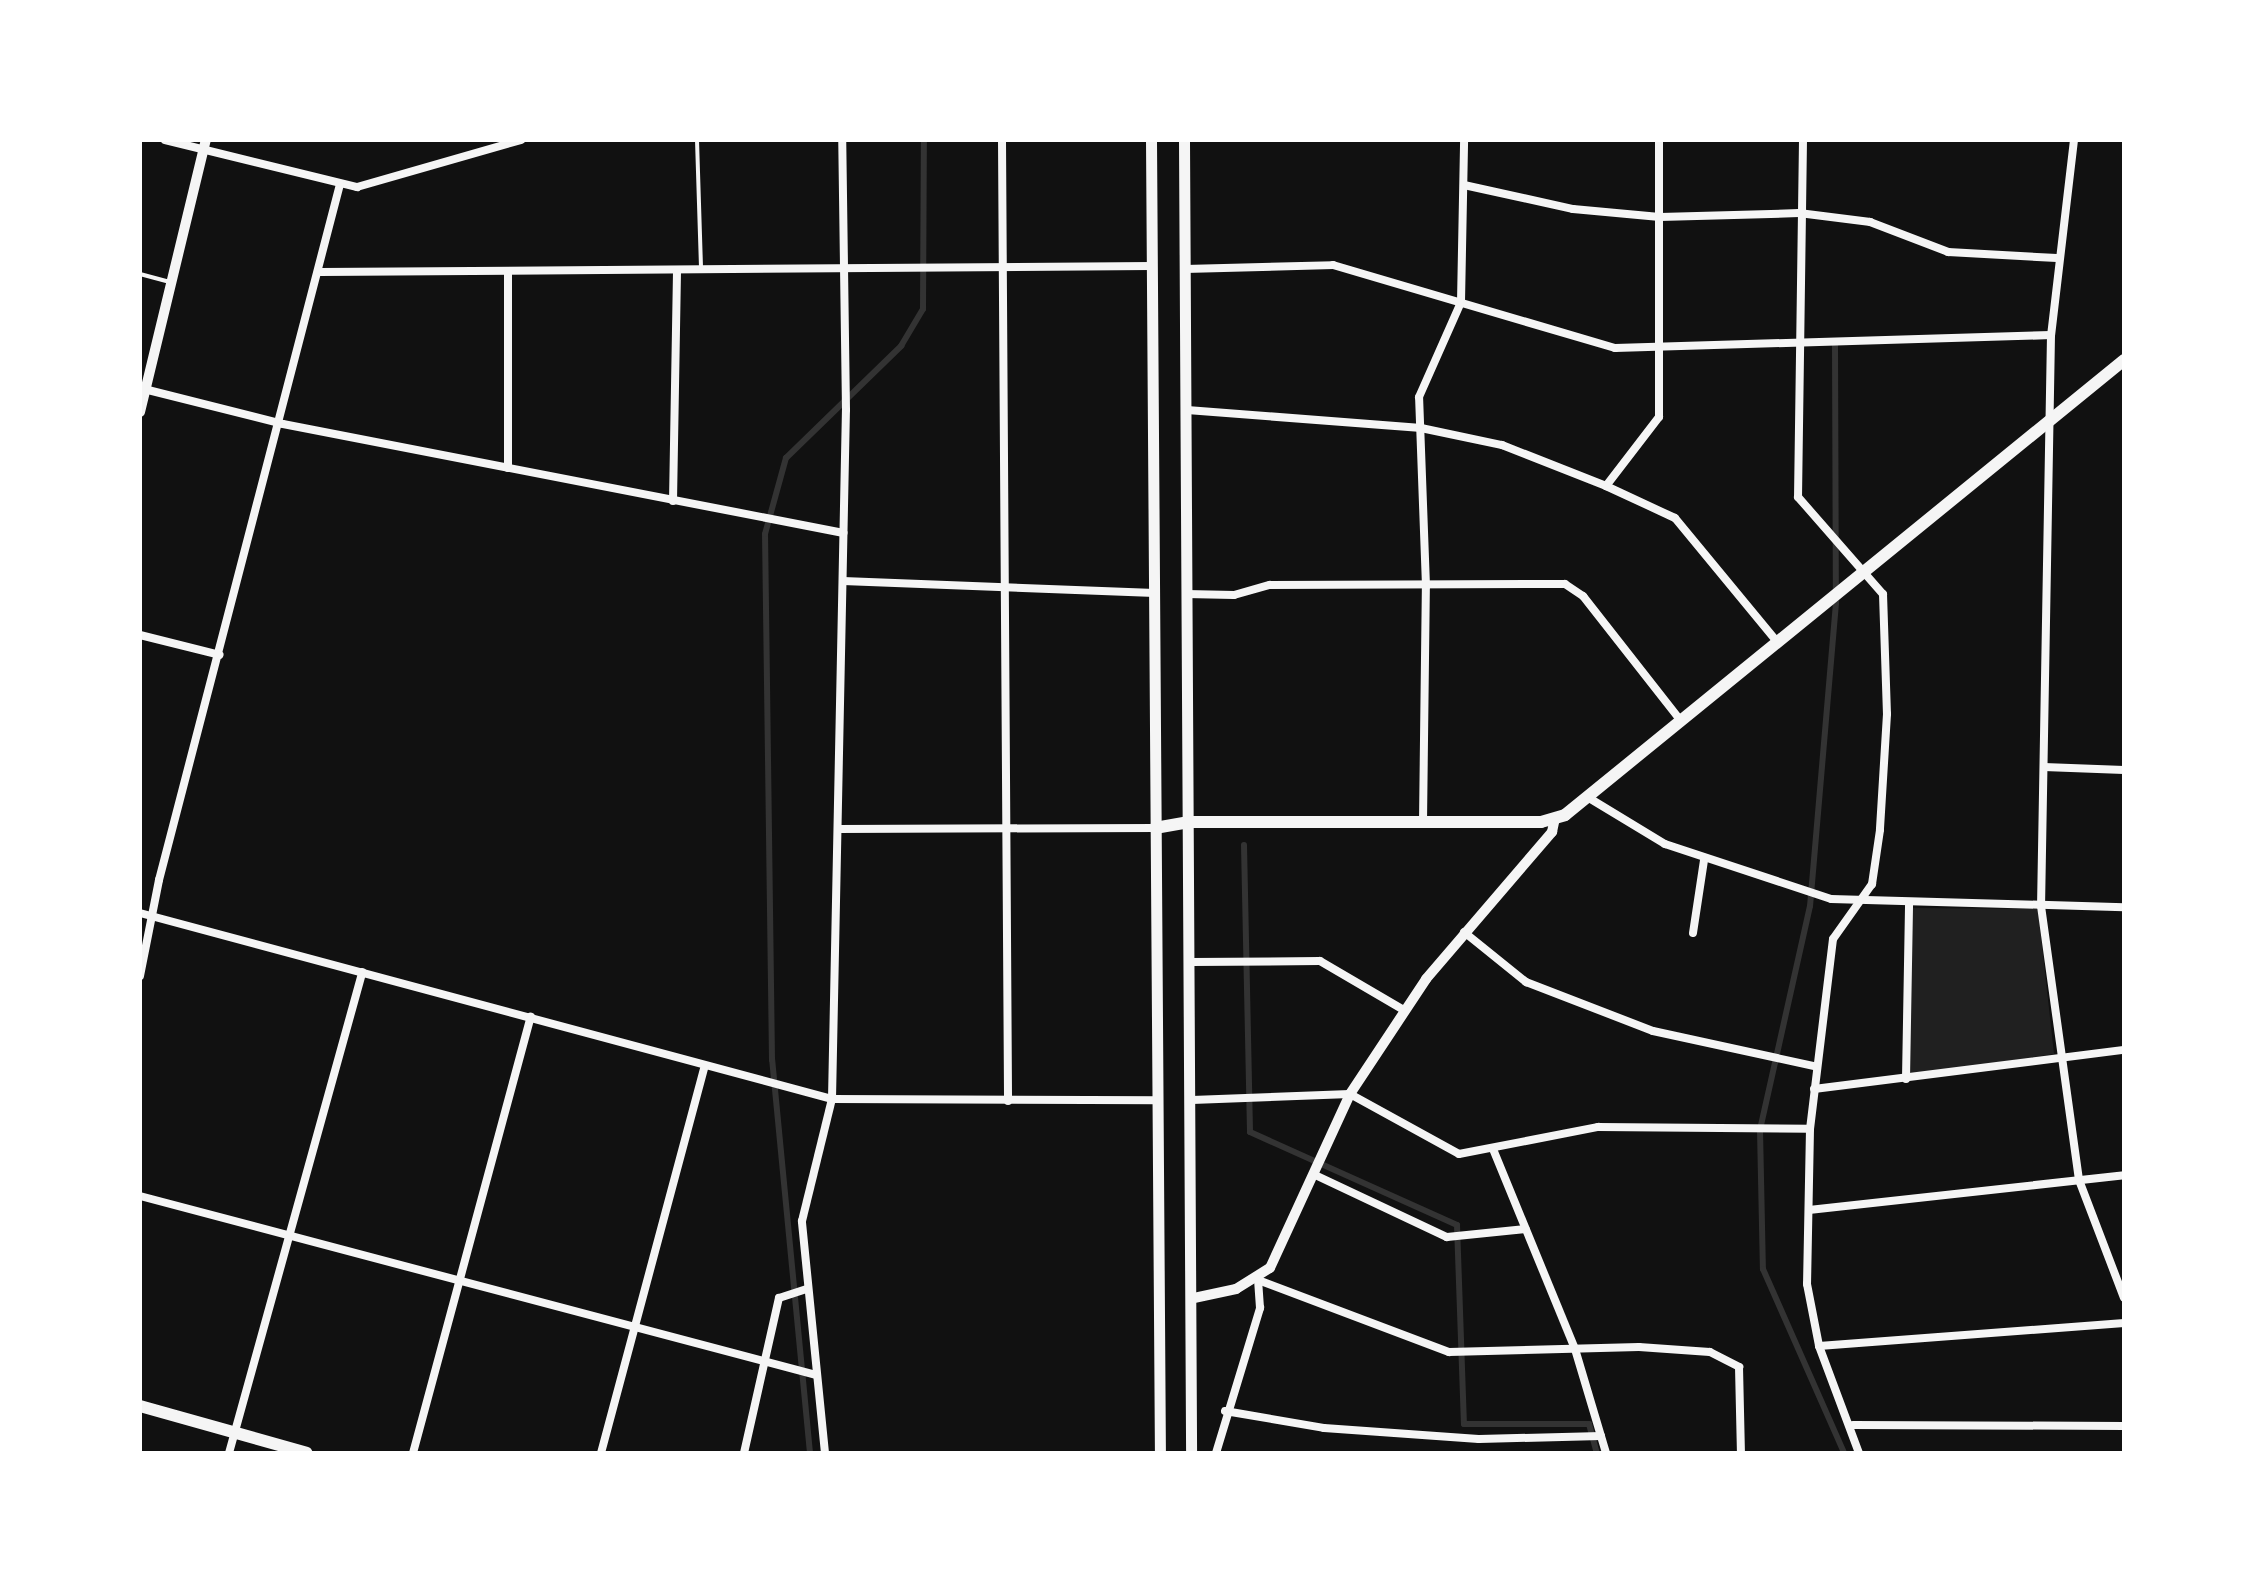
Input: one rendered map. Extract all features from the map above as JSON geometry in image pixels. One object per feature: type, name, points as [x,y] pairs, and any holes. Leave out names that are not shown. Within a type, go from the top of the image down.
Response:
[{"type":"main road","points":[[1151,140],[1160,1453]]},
{"type":"main road","points":[[1184,140],[1194,1298],[1191,1453]]},
{"type":"main road","points":[[1156,828],[1190,822],[1555,818],[1588,798],[2124,360]]},
{"type":"main road","points":[[140,1406],[308,1453]]},
{"type":"street","points":[[165,140],[205,144],[358,187],[522,140]]},
{"type":"street","points":[[825,1453],[803,1289],[802,1221],[832,1099],[846,410],[842,140]]},
{"type":"street","points":[[1002,140],[1008,1101]]},
{"type":"street","points":[[1423,822],[1426,586],[1419,397],[1461,302],[1464,140]]},
{"type":"street","points":[[1606,486],[1658,417],[1658,140]]},
{"type":"street","points":[[1804,140],[1799,213],[1798,497],[1860,574],[1883,594],[1887,714],[1880,830],[1872,884],[1834,939],[1814,1066],[1810,1129],[1807,1284],[1818,1346],[1854,1425],[1859,1453]]},
{"type":"street","points":[[2074,140],[2057,258],[2051,336],[2041,906],[2058,1058],[2079,1180],[2124,1298]]},
{"type":"street","points":[[140,412],[205,144]]},
{"type":"street","points":[[140,976],[220,655],[283,424],[340,184]]},
{"type":"street","points":[[1464,185],[1573,209],[1660,216],[1799,213],[1870,222],[1948,252],[2057,258]]},
{"type":"street","points":[[1185,269],[1333,265],[1615,348],[2051,336]]},
{"type":"street","points":[[320,272],[1152,266]]},
{"type":"street","points":[[673,501],[677,270]]},
{"type":"street","points":[[508,271],[508,468]]},
{"type":"street","points":[[143,388],[283,424],[844,533]]},
{"type":"street","points":[[1187,410],[1421,428],[1502,445],[1606,486],[1676,518],[1778,643]]},
{"type":"street","points":[[843,581],[1155,594]]},
{"type":"street","points":[[1186,594],[1234,596],[1270,585],[1565,584],[1583,596],[1680,721]]},
{"type":"street","points":[[140,636],[220,655]]},
{"type":"street","points":[[2044,768],[2124,770]]},
{"type":"street","points":[[1588,798],[1704,860],[1860,904],[2124,907]]},
{"type":"street","points":[[1216,1453],[1225,1410],[1260,1308],[1258,1280],[1350,1094],[1404,1010],[1464,932],[1552,832],[1555,818]]},
{"type":"street","points":[[838,828],[1156,828]]},
{"type":"street","points":[[1693,933],[1704,860]]},
{"type":"street","points":[[1906,1079],[1909,905]]},
{"type":"street","points":[[140,914],[832,1099],[1159,1100]]},
{"type":"street","points":[[1464,932],[1526,982],[1562,996],[1653,1030],[1814,1066]]},
{"type":"street","points":[[1191,962],[1320,960],[1404,1010]]},
{"type":"street","points":[[229,1453],[362,972]]},
{"type":"street","points":[[413,1453],[532,1017]]},
{"type":"street","points":[[1814,1089],[2124,1050]]},
{"type":"street","points":[[601,1453],[705,1066]]},
{"type":"street","points":[[1192,1100],[1350,1094],[1458,1154],[1598,1128],[1810,1129]]},
{"type":"street","points":[[1492,1149],[1575,1349],[1606,1453]]},
{"type":"street","points":[[1313,1174],[1447,1237],[1526,1229]]},
{"type":"street","points":[[1809,1210],[2124,1174]]},
{"type":"street","points":[[140,1196],[766,1366],[812,1375]]},
{"type":"street","points":[[1194,1298],[1258,1280],[1450,1352],[1710,1352],[1739,1367],[1742,1453]]},
{"type":"street","points":[[744,1453],[784,1292],[803,1289]]},
{"type":"street","points":[[1818,1346],[2124,1323]]},
{"type":"street","points":[[1225,1410],[1324,1428],[1479,1438],[1601,1436]]},
{"type":"street","points":[[1854,1425],[2124,1426]]},
{"type":"street","points":[[1479,1438],[1479,1453]]},
{"type":"lane","points":[[697,140],[701,270]]},
{"type":"lane","points":[[140,274],[172,282]]},
{"type":"shaded area","points":[[1911,908],[2038,909],[2054,1054],[1910,1075]]},
{"type":"waterway","points":[[810,1453],[772,1060],[765,534],[786,458],[901,346],[923,309],[924,140]]},
{"type":"waterway","points":[[1835,345],[1836,603],[1810,906],[1760,1130],[1763,1269],[1844,1453]]},
{"type":"waterway","points":[[1244,845],[1250,1132],[1457,1225],[1464,1424],[1589,1424],[1597,1453]]}]
